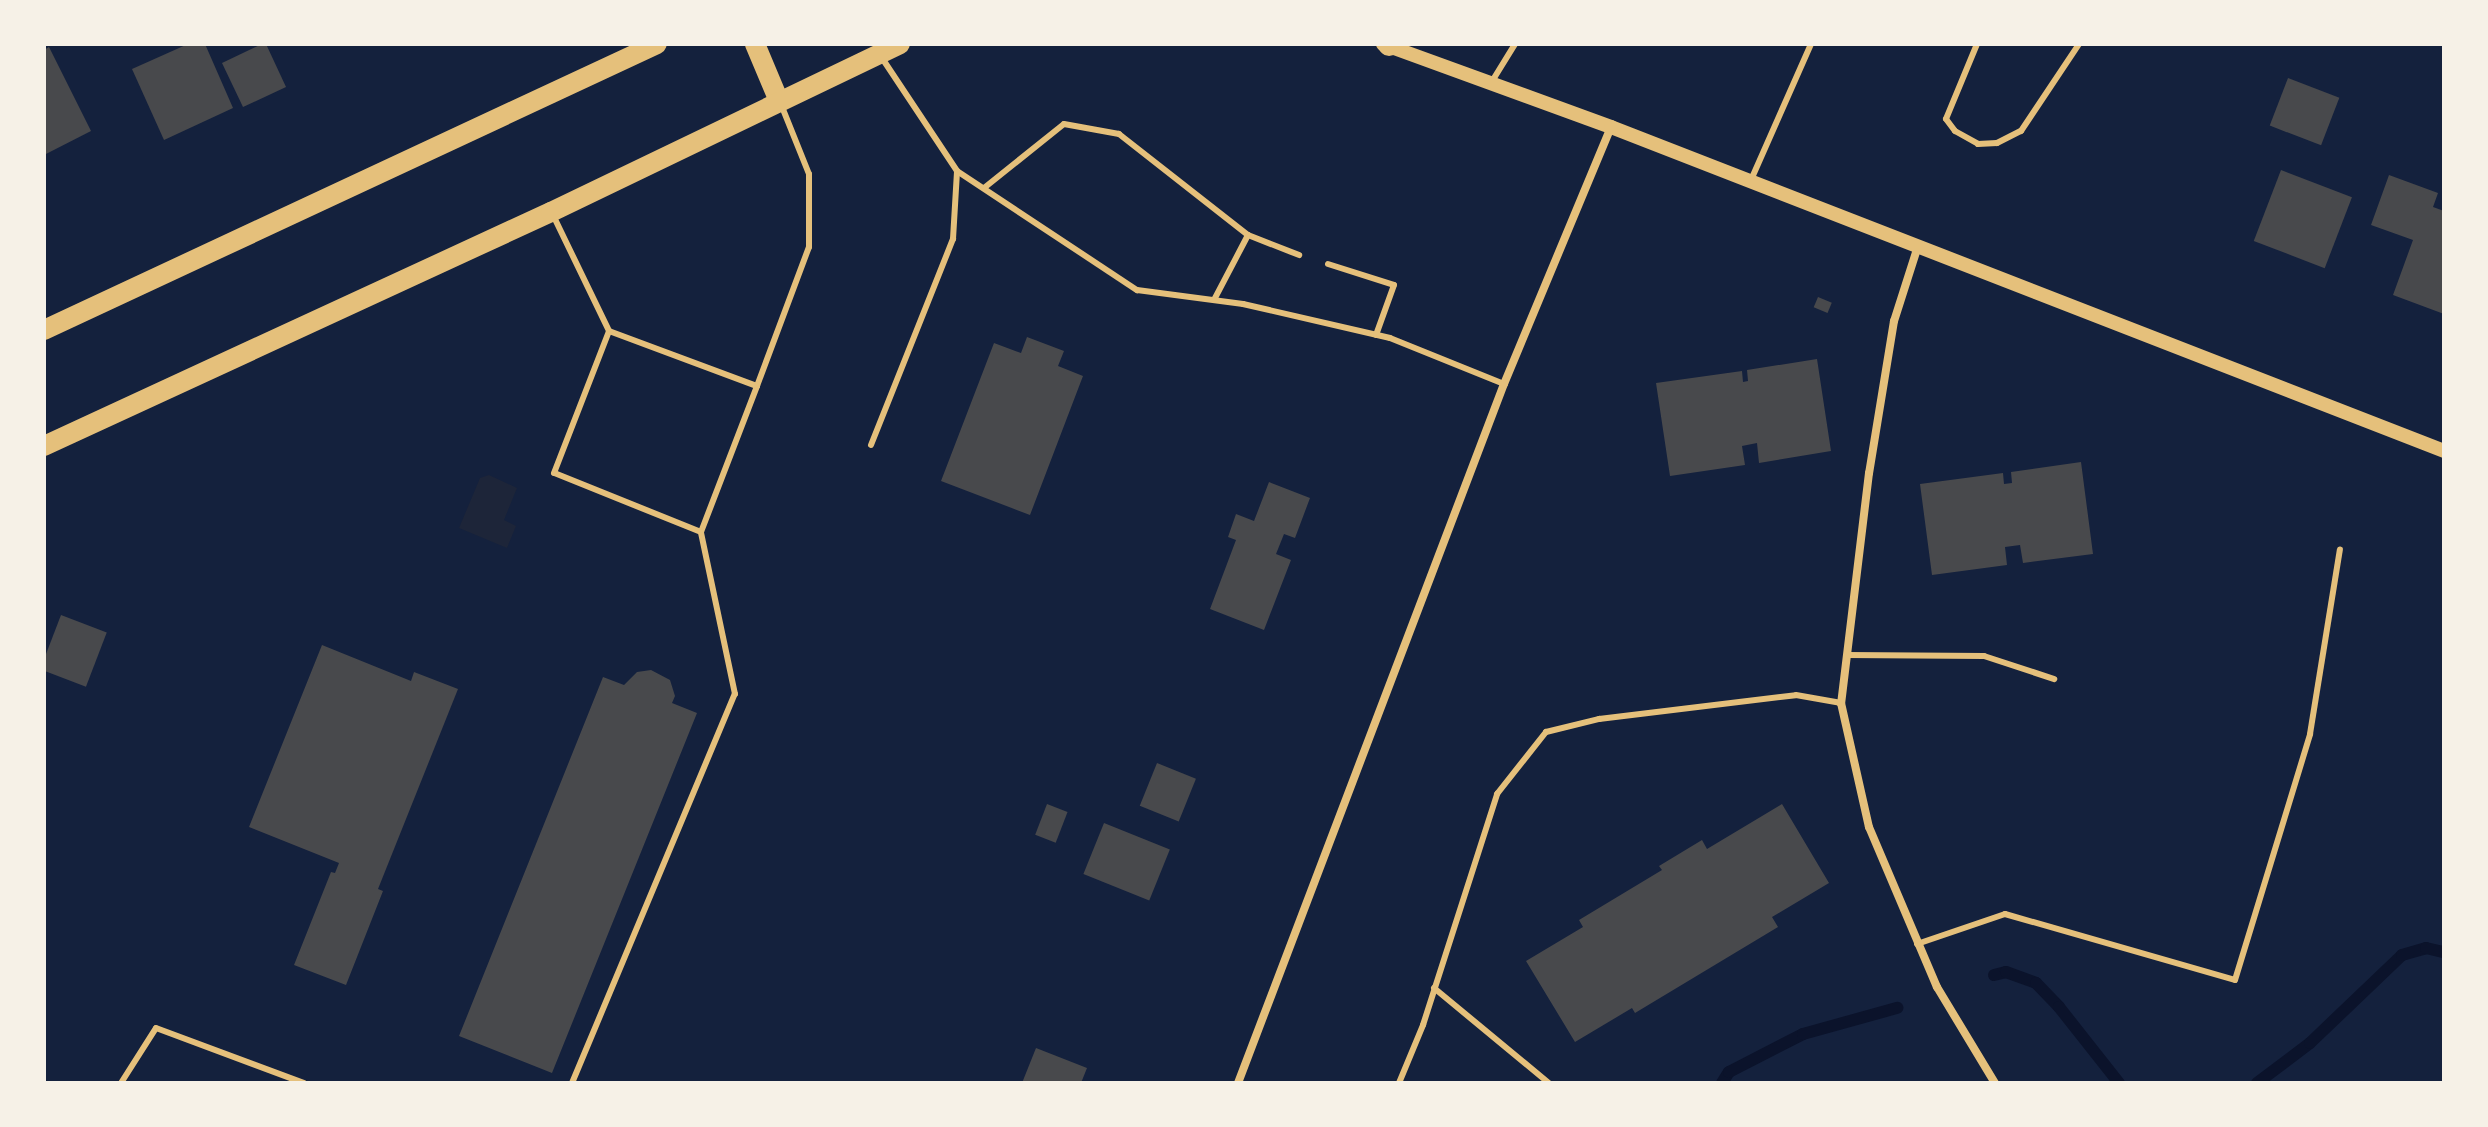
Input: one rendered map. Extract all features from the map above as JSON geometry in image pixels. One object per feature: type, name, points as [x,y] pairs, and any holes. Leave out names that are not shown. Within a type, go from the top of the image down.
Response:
[{"type":"main road","points":[[44,330],[657,44]]},
{"type":"main road","points":[[755,44],[779,101]]},
{"type":"main road","points":[[44,446],[551,212],[900,44]]},
{"type":"street","points":[[1386,45],[1611,127],[2444,451]]},
{"type":"street","points":[[1238,1083],[1504,384],[1611,127]]},
{"type":"street","points":[[1918,246],[1894,321],[1869,473],[1841,703],[1869,827],[1937,987],[1995,1083]]},
{"type":"lane","points":[[1491,83],[1515,44]]},
{"type":"lane","points":[[1751,181],[1811,44]]},
{"type":"lane","points":[[1977,44],[1946,119],[1955,131],[1978,144],[1997,143],[2021,131],[2079,44]]},
{"type":"lane","points":[[879,54],[957,171],[1137,290],[1214,300],[1376,335],[1504,384]]},
{"type":"lane","points":[[572,1083],[735,694],[701,532],[809,247],[809,174],[779,101]]},
{"type":"lane","points":[[984,188],[1064,124],[1119,134],[1248,235],[1299,255]]},
{"type":"lane","points":[[871,445],[953,239],[957,171]]},
{"type":"lane","points":[[551,212],[609,331],[757,386]]},
{"type":"lane","points":[[1214,300],[1248,235]]},
{"type":"lane","points":[[1328,264],[1394,285],[1376,335]]},
{"type":"lane","points":[[609,331],[554,473],[701,532]]},
{"type":"lane","points":[[1917,944],[2005,914],[2235,980],[2310,734],[2340,549]]},
{"type":"lane","points":[[1847,655],[1984,656],[2054,679]]},
{"type":"lane","points":[[1399,1083],[1434,988],[1497,794],[1546,732],[1599,719],[1796,695],[1841,703]]},
{"type":"lane","points":[[1434,988],[1549,1083]]},
{"type":"lane","points":[[121,1083],[156,1028],[304,1083]]},
{"type":"shaded area","points":[[489,475],[517,488],[504,520],[516,526],[507,548],[459,528],[480,478]]},
{"type":"building","points":[[188,44],[205,44],[233,108],[164,140],[132,69]]},
{"type":"building","points":[[266,44],[286,87],[243,107],[222,63]]},
{"type":"building","points":[[49,47],[91,131],[44,155],[44,50]]},
{"type":"building","points":[[2288,78],[2339,98],[2321,145],[2270,126]]},
{"type":"building","points":[[2281,170],[2352,197],[2325,268],[2254,241]]},
{"type":"building","points":[[2389,175],[2438,193],[2433,207],[2444,211],[2444,314],[2393,295],[2413,240],[2371,225]]},
{"type":"building","points":[[1818,297],[1832,303],[1828,313],[1814,307]]},
{"type":"building","points":[[1027,337],[1064,351],[1058,366],[1083,376],[1030,515],[941,481],[994,343],[1021,353]]},
{"type":"building","points":[[1817,359],[1831,451],[1759,463],[1757,443],[1742,446],[1745,465],[1670,476],[1656,383],[1742,371],[1743,382],[1748,381],[1747,370]]},
{"type":"building","points":[[2081,462],[2093,554],[2023,563],[2020,545],[2005,547],[2007,565],[1932,575],[1920,484],[2003,473],[2004,484],[2012,483],[2011,472]]},
{"type":"building","points":[[1269,482],[1310,498],[1295,538],[1284,534],[1276,554],[1291,560],[1264,630],[1210,609],[1236,540],[1228,537],[1236,514],[1254,521]]},
{"type":"building","points":[[61,615],[107,633],[86,687],[44,671],[44,659]]},
{"type":"building","points":[[322,645],[411,681],[414,672],[458,689],[378,889],[383,891],[346,985],[294,965],[331,872],[335,873],[339,863],[249,827]]},
{"type":"building","points":[[651,670],[670,680],[675,696],[672,703],[697,713],[552,1073],[459,1036],[603,677],[624,685],[637,672]]},
{"type":"building","points":[[1157,763],[1196,779],[1179,821],[1140,806]]},
{"type":"building","points":[[1047,804],[1068,812],[1056,843],[1035,835]]},
{"type":"building","points":[[1782,804],[1829,883],[1772,917],[1778,927],[1635,1013],[1632,1008],[1575,1042],[1526,961],[1583,927],[1579,920],[1662,870],[1659,866],[1702,840],[1707,849]]},
{"type":"building","points":[[1104,823],[1170,850],[1149,901],[1083,874]]},
{"type":"building","points":[[1036,1048],[1087,1068],[1081,1083],[1022,1083]]},
{"type":"waterway","points":[[2257,1083],[2310,1043],[2402,955],[2426,948],[2444,952]]},
{"type":"waterway","points":[[1994,975],[2006,972],[2036,983],[2119,1083]]},
{"type":"waterway","points":[[1722,1083],[1729,1072],[1803,1034],[1897,1008]]}]
